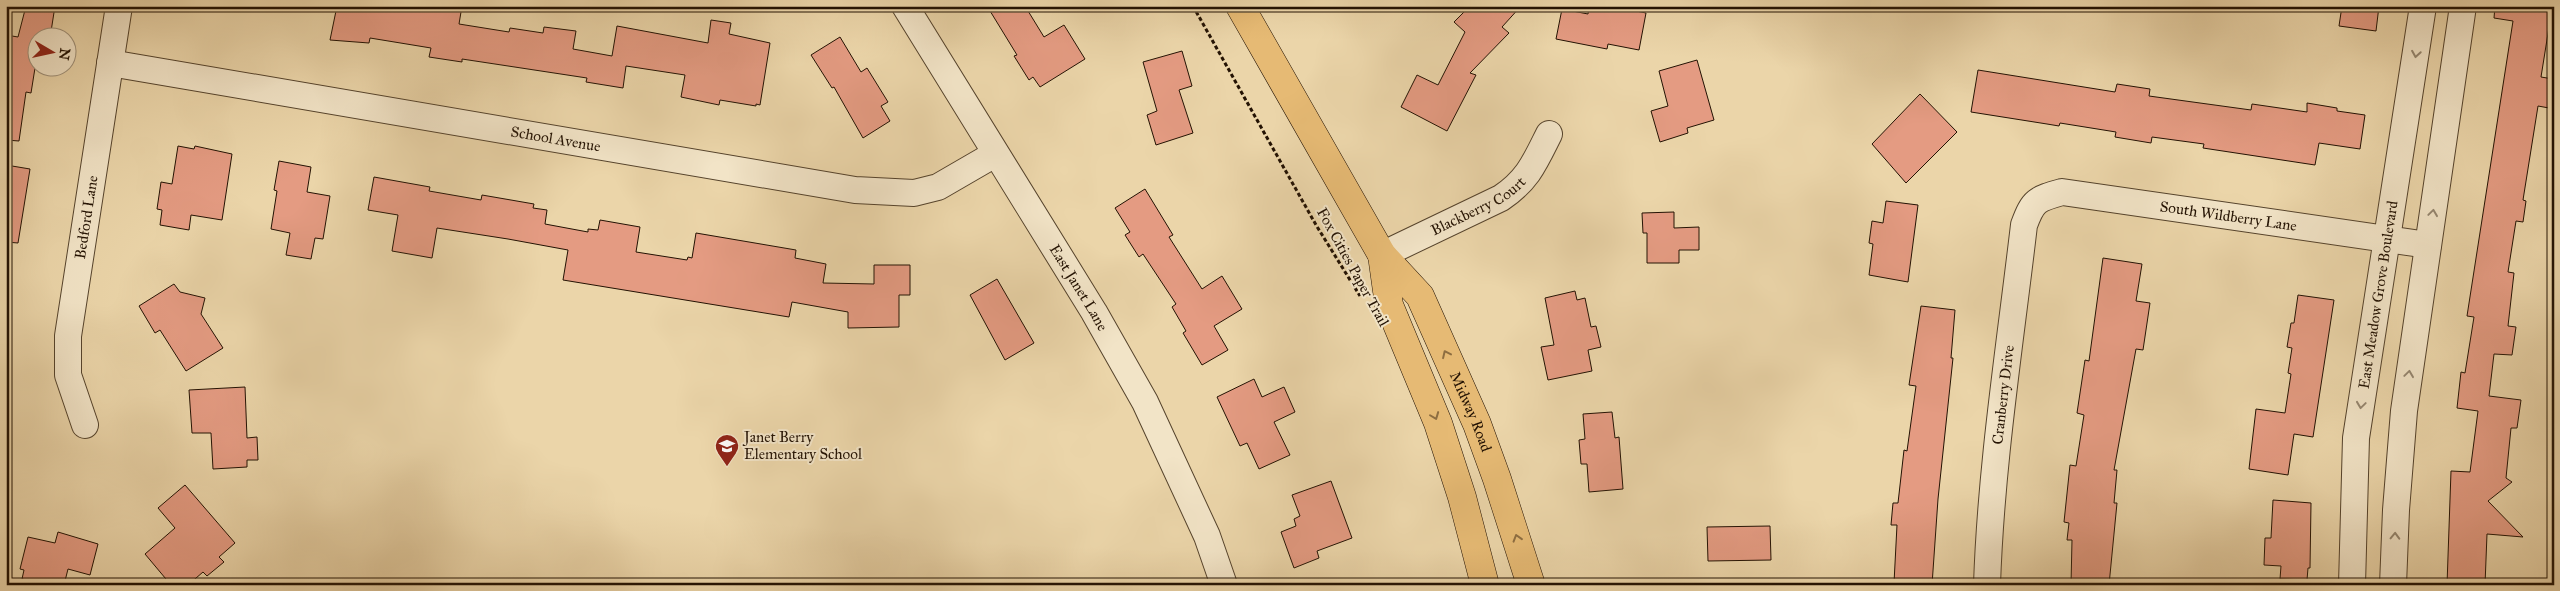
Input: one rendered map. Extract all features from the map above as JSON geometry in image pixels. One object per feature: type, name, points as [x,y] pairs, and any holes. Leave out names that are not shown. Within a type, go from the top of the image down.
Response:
[{"type":"main road","name":"Midway Road","points":[[1240,6],[1382,255],[1420,296],[1453,369],[1497,479],[1531,585]]},
{"type":"main road","name":"Midway Road","points":[[1382,255],[1388,305],[1438,424],[1462,497],[1485,585]]},
{"type":"street","name":"Bedford Lane","points":[[85,425],[68,375],[68,336],[119,6]]},
{"type":"street","name":"East Janet Lane","points":[[905,6],[1094,312],[1146,402],[1206,536],[1224,585]]},
{"type":"street","name":"East Meadow Grove Boulevard","points":[[2352,585],[2356,438],[2423,6]]},
{"type":"street","points":[[2393,585],[2396,510],[2404,411],[2463,6]]},
{"type":"street","name":"School Avenue","points":[[110,63],[855,190],[896,194],[914,193],[938,186],[995,154]]},
{"type":"street","name":"Blackberry Court","points":[[1382,255],[1501,198],[1515,189],[1530,173],[1549,134]]},
{"type":"street","name":"South Wildberry Lane","points":[[2031,207],[2040,198],[2062,192],[2428,245]]},
{"type":"street","name":"Cranberry Drive","points":[[1987,585],[1989,530],[1999,430],[2024,225],[2031,207]]},
{"type":"path","name":"Fox Cities Paper Trail","points":[[1193,6],[1316,225],[1362,302]]},
{"type":"building","points":[[26,6],[55,6],[52,28],[28,28],[28,78],[33,78],[31,93],[26,92],[19,141],[6,140],[6,35],[18,37]]},
{"type":"building","points":[[337,6],[462,6],[459,24],[509,32],[510,28],[543,33],[544,27],[576,31],[573,49],[612,56],[617,26],[708,43],[711,20],[731,23],[729,34],[770,43],[760,105],[720,100],[719,105],[681,97],[685,75],[626,66],[623,88],[586,82],[587,78],[462,59],[462,62],[429,57],[431,48],[370,38],[369,43],[330,40]]},
{"type":"building","points":[[987,6],[1025,6],[1044,37],[1064,25],[1085,59],[1040,87],[1033,77],[1029,80],[1014,56],[1017,55]]},
{"type":"building","points":[[1470,6],[1521,6],[1502,27],[1509,33],[1470,73],[1476,75],[1447,131],[1401,107],[1417,75],[1438,85],[1465,32],[1454,22]]},
{"type":"building","points":[[1589,6],[1611,6],[1646,13],[1639,50],[1608,44],[1607,49],[1556,39],[1562,9],[1588,14]]},
{"type":"building","points":[[2342,6],[2379,6],[2376,31],[2339,26]]},
{"type":"building","points":[[2495,6],[2554,6],[2554,28],[2549,27],[2541,77],[2553,79],[2549,108],[2538,106],[2523,200],[2526,201],[2523,222],[2516,221],[2508,272],[2514,273],[2508,326],[2516,327],[2512,355],[2494,354],[2489,396],[2521,400],[2517,428],[2511,428],[2506,478],[2512,482],[2488,501],[2523,537],[2487,534],[2485,585],[2447,585],[2451,471],[2470,472],[2478,411],[2457,408],[2461,372],[2465,373],[2474,317],[2467,316],[2513,21],[2494,18]]},
{"type":"building","points":[[840,37],[861,72],[867,68],[888,102],[881,106],[890,121],[863,138],[834,87],[832,88],[811,55]]},
{"type":"building","points":[[1182,51],[1192,86],[1179,90],[1193,133],[1156,145],[1147,115],[1157,111],[1143,62]]},
{"type":"building","points":[[1697,60],[1714,120],[1687,128],[1688,133],[1660,142],[1651,111],[1668,106],[1659,71]]},
{"type":"building","points":[[1978,70],[2115,92],[2117,84],[2150,89],[2149,96],[2251,110],[2252,104],[2307,112],[2307,103],[2337,108],[2337,111],[2365,115],[2360,149],[2319,143],[2315,165],[2203,148],[2204,144],[2152,137],[2151,143],[2115,137],[2116,132],[2060,123],[2059,126],[1971,112]]},
{"type":"building","points":[[1920,94],[1957,132],[1906,183],[1872,144]]},
{"type":"building","points":[[178,146],[194,149],[195,146],[232,154],[222,220],[191,215],[189,230],[160,225],[162,210],[157,209],[161,182],[172,184]]},
{"type":"building","points":[[279,161],[311,167],[307,192],[330,196],[323,239],[315,238],[311,259],[286,255],[290,233],[271,229],[277,191],[274,190]]},
{"type":"building","points":[[6,165],[30,169],[18,243],[6,242]]},
{"type":"building","points":[[374,177],[430,187],[429,191],[481,200],[482,195],[534,204],[533,208],[547,210],[545,224],[588,232],[588,229],[598,230],[600,220],[640,227],[636,252],[687,260],[688,257],[692,258],[696,233],[796,250],[795,258],[826,264],[823,283],[874,284],[874,265],[910,265],[910,295],[899,295],[899,327],[848,328],[848,312],[792,302],[789,317],[563,280],[568,250],[508,239],[437,228],[432,258],[392,251],[398,215],[368,210]]},
{"type":"building","points":[[1145,189],[1173,235],[1169,237],[1202,289],[1222,276],[1242,309],[1214,326],[1228,350],[1202,365],[1183,333],[1186,331],[1172,307],[1176,304],[1143,254],[1139,257],[1125,235],[1130,232],[1115,208]]},
{"type":"building","points":[[1886,201],[1918,205],[1908,282],[1869,275],[1873,244],[1869,243],[1872,221],[1883,223]]},
{"type":"building","points":[[1674,212],[1674,228],[1699,227],[1699,250],[1679,250],[1679,263],[1647,263],[1647,233],[1643,233],[1642,213]]},
{"type":"building","points":[[2103,258],[2142,264],[2136,301],[2150,303],[2143,350],[2136,349],[2114,470],[2117,470],[2114,503],[2117,503],[2109,585],[2071,585],[2072,540],[2067,540],[2069,523],[2064,522],[2070,465],[2076,466],[2084,415],[2077,413],[2085,360],[2089,361]]},
{"type":"building","points":[[997,279],[1034,343],[1005,360],[970,295]]},
{"type":"building","points":[[174,284],[180,292],[205,298],[201,314],[223,348],[186,371],[160,330],[155,333],[139,306]]},
{"type":"building","points":[[1575,291],[1577,300],[1585,298],[1591,327],[1596,326],[1601,347],[1588,350],[1592,371],[1548,380],[1541,347],[1554,345],[1545,298]]},
{"type":"building","points":[[2298,295],[2334,300],[2313,437],[2294,434],[2288,475],[2249,469],[2256,409],[2285,413],[2291,374],[2288,373],[2292,348],[2287,347],[2291,323],[2294,323]]},
{"type":"building","points":[[1921,306],[1955,310],[1951,358],[1953,358],[1938,499],[1932,585],[1894,583],[1897,525],[1891,525],[1893,503],[1898,503],[1904,450],[1907,451],[1916,386],[1909,385]]},
{"type":"building","points":[[1254,379],[1262,397],[1284,387],[1295,412],[1274,422],[1290,455],[1259,469],[1247,443],[1240,446],[1217,397]]},
{"type":"building","points":[[245,387],[247,438],[257,437],[258,460],[247,460],[247,467],[213,469],[211,433],[192,433],[189,390]]},
{"type":"building","points":[[1612,412],[1615,438],[1619,437],[1623,489],[1589,492],[1587,464],[1581,464],[1579,440],[1585,439],[1583,414]]},
{"type":"building","points":[[1331,481],[1352,538],[1317,551],[1319,558],[1294,568],[1281,532],[1296,526],[1294,519],[1300,516],[1292,495]]},
{"type":"building","points":[[185,485],[235,543],[219,557],[224,562],[207,576],[203,572],[188,585],[171,585],[145,554],[175,528],[158,508]]},
{"type":"building","points":[[2273,500],[2311,503],[2310,568],[2308,568],[2307,580],[2280,579],[2281,566],[2264,565],[2265,538],[2271,538]]},
{"type":"building","points":[[1770,526],[1771,560],[1708,561],[1707,527]]},
{"type":"building","points":[[58,532],[98,544],[90,575],[68,569],[64,585],[44,585],[22,579],[24,570],[20,569],[28,537],[55,543]]},
{"type":"place","name":"Janet Berry Elementary School","points":[[727,467]]}]
